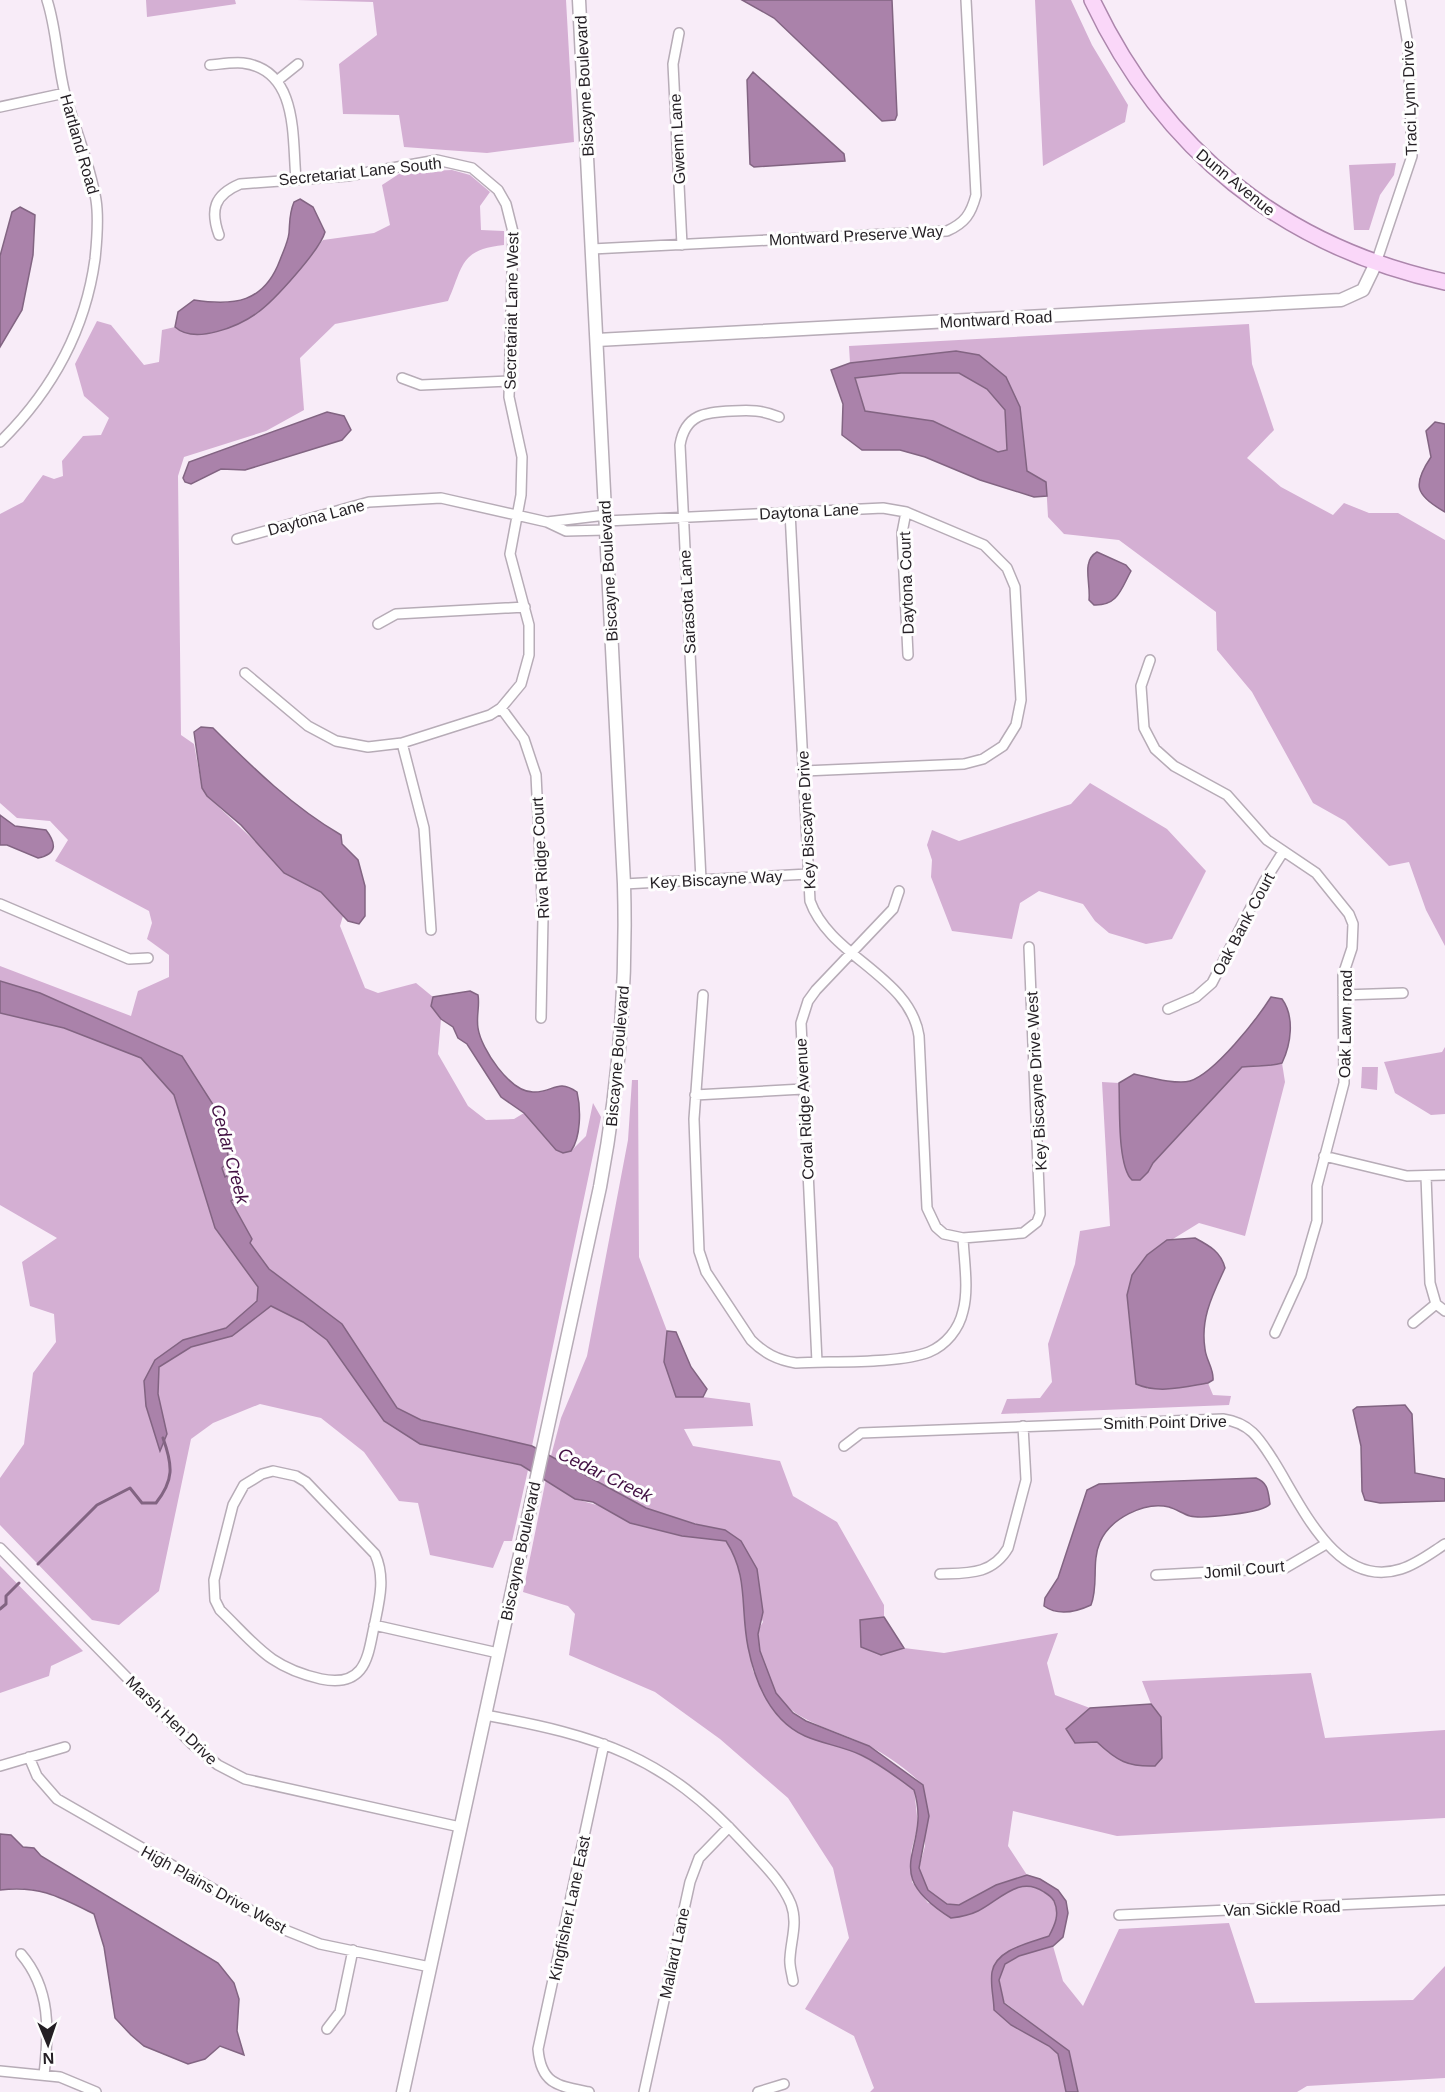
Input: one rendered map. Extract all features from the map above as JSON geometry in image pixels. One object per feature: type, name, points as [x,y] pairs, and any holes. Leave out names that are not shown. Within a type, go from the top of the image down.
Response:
[{"type":"main road","name":"Dunn Avenue","points":[[1092,0],[1112,41],[1142,88],[1207,163],[1284,220],[1340,249],[1376,263],[1445,282]]},
{"type":"street","name":"Hartland Road","points":[[0,442],[39,401],[56,375],[82,319],[92,279],[96,247],[96,201],[65,93],[57,37],[47,0]]},
{"type":"street","name":"Biscayne Boulevard","points":[[403,2092],[600,1187],[616,1091],[624,985],[624,884],[579,0]]},
{"type":"street","name":"Montward Preserve Way","points":[[592,249],[947,231],[962,225],[972,210],[976,195],[966,0]]},
{"type":"street","name":"Traci Lynn Drive","points":[[1376,263],[1412,156],[1408,45],[1400,0]]},
{"type":"street","name":"Gwenn Lane","points":[[679,33],[673,64],[682,244]]},
{"type":"street","points":[[210,65],[242,63],[255,66],[278,80],[287,96],[291,112],[296,179]]},
{"type":"street","points":[[278,80],[298,64]]},
{"type":"street","points":[[0,107],[65,93]]},
{"type":"street","name":"Secretariat Lane South","points":[[219,235],[213,219],[214,208],[230,188],[240,184],[354,175],[431,161],[451,162],[472,168]]},
{"type":"street","name":"Secretariat Lane West","points":[[472,168],[498,190],[511,217],[513,232],[509,381],[511,409],[522,457],[517,516],[510,554],[528,625],[528,668],[521,684],[501,708]]},
{"type":"street","name":"Montward Road","points":[[597,340],[1341,300],[1363,290],[1369,282],[1376,263]]},
{"type":"street","points":[[402,378],[421,385],[509,381]]},
{"type":"street","name":"Sarasota Lane","points":[[701,879],[680,445],[687,423],[705,412],[761,409],[779,417]]},
{"type":"street","name":"Daytona Lane","points":[[237,539],[380,501],[447,499],[547,522],[566,531],[606,522],[883,507],[906,512],[984,545],[1007,568],[1015,587],[1021,700],[1016,725],[1003,746],[983,759],[964,764],[804,771]]},
{"type":"street","name":"Key Biscayne Drive","points":[[790,512],[808,874],[813,910],[825,927],[904,1001],[917,1026],[927,1208],[936,1227],[953,1237],[963,1238]]},
{"type":"street","name":"Daytona Court","points":[[906,512],[902,533],[908,655]]},
{"type":"street","points":[[547,522],[606,522]]},
{"type":"street","points":[[378,624],[396,614],[525,607]]},
{"type":"street","name":"Oak Lawn road","points":[[1150,660],[1141,686],[1144,728],[1155,749],[1174,766],[1227,795],[1267,840],[1316,873],[1349,914],[1354,937],[1345,964],[1344,1083],[1317,1186],[1317,1221],[1301,1276],[1275,1334]]},
{"type":"street","points":[[245,673],[322,735],[336,741],[368,747],[402,743],[478,720],[501,708]]},
{"type":"street","name":"Riva Ridge Court","points":[[501,708],[524,739],[536,775],[543,918],[541,1018]]},
{"type":"street","points":[[402,743],[424,828],[430,930]]},
{"type":"street","name":"Oak Bank Court","points":[[1168,1009],[1196,997],[1212,983],[1264,882],[1283,852]]},
{"type":"street","name":"Key Biscayne Way","points":[[624,884],[808,874]]},
{"type":"street","name":"Coral Ridge Avenue","points":[[817,1362],[803,1089],[801,1034],[803,1012],[816,990],[893,909],[899,891]]},
{"type":"street","points":[[0,904],[129,958],[148,958]]},
{"type":"street","name":"Key Biscayne Drive West","points":[[963,1238],[1023,1233],[1036,1222],[1040,1214],[1029,947]]},
{"type":"street","points":[[1343,994],[1403,993]]},
{"type":"street","points":[[703,995],[693,1119],[702,1262],[751,1340],[769,1355],[796,1363],[911,1357],[928,1353],[940,1346],[957,1328],[963,1313],[965,1298],[963,1238]]},
{"type":"street","points":[[695,1095],[803,1089]]},
{"type":"street","points":[[1324,1156],[1390,1174],[1445,1175]]},
{"type":"street","points":[[1426,1176],[1430,1283],[1436,1304],[1445,1311]]},
{"type":"street","points":[[1413,1323],[1436,1304]]},
{"type":"street","name":"Smith Point Drive","points":[[844,1446],[861,1433],[1223,1419],[1238,1421],[1257,1436],[1326,1544],[1348,1563],[1359,1569],[1382,1572],[1413,1564],[1445,1544]]},
{"type":"street","points":[[940,1574],[976,1573],[1002,1558],[1008,1548],[1026,1480],[1023,1426]]},
{"type":"street","points":[[273,1471],[296,1476],[306,1482],[375,1554],[382,1576],[374,1625],[365,1662],[350,1678],[329,1680],[282,1667],[253,1643],[220,1610],[214,1600],[214,1580],[233,1505],[244,1485],[262,1474],[273,1471]]},
{"type":"street","name":"Jomil Court","points":[[1156,1575],[1285,1568],[1326,1544]]},
{"type":"street","name":"Marsh Hen Drive","points":[[0,1548],[192,1744],[218,1766],[245,1779],[264,1784],[460,1827]]},
{"type":"street","points":[[374,1625],[498,1653]]},
{"type":"street","points":[[484,1715],[573,1734],[604,1744],[640,1759],[675,1779],[729,1827],[770,1872],[791,1906],[795,1929],[790,1959],[793,1981]]},
{"type":"street","name":"Kingfisher Lane East","points":[[589,2092],[560,2086],[542,2071],[538,2049],[604,1744]]},
{"type":"street","points":[[0,1766],[64,1746]]},
{"type":"street","name":"High Plains Drive West","points":[[29,1757],[45,1788],[70,1808],[285,1930],[320,1944],[430,1967]]},
{"type":"street","name":"Mallard Lane","points":[[644,2092],[690,1882],[699,1858],[729,1827]]},
{"type":"street","name":"Van Sickle Road","points":[[1119,1915],[1445,1900]]},
{"type":"street","points":[[327,2029],[340,2012],[353,1950]]},
{"type":"street","points":[[21,1954],[35,1970],[48,2016],[44,2075]]},
{"type":"street","points":[[0,2071],[44,2075],[82,2084],[96,2092]]},
{"type":"street","points":[[758,2092],[784,2084]]},
{"type":"shaded area","points":[[146,0],[235,0],[236,4],[147,17]]},
{"type":"shaded area","points":[[297,0],[566,0],[574,142],[487,153],[404,147],[399,115],[343,114],[339,64],[377,35],[373,2]]},
{"type":"shaded area","points":[[742,0],[892,0],[897,115],[895,120],[882,121],[774,18]]},
{"type":"shaded area","points":[[1035,0],[1071,0],[1092,45],[1128,105],[1125,122],[1043,166]]},
{"type":"shaded area","points":[[753,72],[844,154],[845,161],[754,167],[750,164],[747,80]]},
{"type":"shaded area","points":[[1396,163],[1394,175],[1380,195],[1369,230],[1354,230],[1349,165]]},
{"type":"shaded area","points":[[452,170],[470,175],[490,192],[480,206],[481,230],[504,231],[504,245],[490,247],[471,255],[461,268],[448,301],[335,324],[300,358],[304,410],[266,431],[184,457],[178,476],[181,735],[194,744],[202,788],[207,796],[294,878],[321,892],[343,916],[340,926],[365,988],[378,993],[416,983],[433,997],[431,1006],[441,1019],[438,1054],[468,1106],[486,1120],[514,1119],[524,1113],[556,1150],[571,1151],[586,1136],[593,1103],[601,1117],[532,1446],[421,1420],[397,1408],[342,1324],[269,1269],[250,1243],[252,1239],[231,1201],[232,1173],[225,1178],[222,1167],[229,1161],[182,1056],[40,993],[0,981],[0,966],[131,1016],[138,991],[169,977],[169,955],[147,939],[152,923],[149,911],[55,861],[68,840],[50,821],[17,818],[0,803],[0,514],[23,502],[43,475],[54,479],[63,476],[62,461],[83,436],[101,435],[109,418],[84,396],[75,364],[97,321],[111,325],[144,365],[159,362],[162,330],[175,327],[180,331],[258,313],[323,240],[374,233],[390,225],[382,185],[402,172]]},
{"type":"shaded area","points":[[300,199],[313,207],[325,232],[315,251],[274,298],[249,318],[217,332],[194,334],[175,327],[178,312],[194,300],[235,301],[256,293],[265,285],[273,274],[287,243],[290,214],[294,202]]},
{"type":"shaded area","points":[[20,207],[35,215],[33,255],[22,310],[0,347],[0,256],[12,212]]},
{"type":"shaded area","points":[[1249,324],[1252,364],[1274,430],[1247,458],[1281,487],[1333,515],[1344,503],[1369,513],[1398,513],[1445,540],[1445,946],[1426,910],[1409,862],[1389,866],[1345,821],[1313,803],[1252,692],[1217,650],[1216,612],[1119,540],[1064,534],[1048,517],[1046,482],[1027,471],[1020,407],[956,351],[850,363],[849,346]]},
{"type":"shaded area","points":[[956,351],[979,355],[1006,377],[1020,407],[1027,471],[1046,482],[1047,496],[1034,497],[980,480],[925,457],[900,450],[862,450],[842,435],[843,404],[831,370],[850,363]],"holes":[[[901,373],[959,373],[987,389],[1005,410],[1007,450],[998,452],[933,421],[865,411],[855,378]]]},
{"type":"shaded area","points":[[901,373],[959,373],[987,389],[1005,410],[1007,450],[998,452],[933,421],[865,411],[855,378]]},
{"type":"shaded area","points":[[327,412],[344,416],[351,430],[342,440],[245,470],[221,469],[191,484],[185,482],[183,478],[189,462]]},
{"type":"shaded area","points":[[1435,422],[1445,424],[1445,512],[1422,495],[1419,482],[1431,457],[1426,431]]},
{"type":"shaded area","points":[[1097,552],[1126,565],[1131,571],[1118,595],[1102,605],[1094,605],[1089,600],[1089,561]]},
{"type":"shaded area","points":[[201,727],[213,728],[258,772],[290,799],[341,835],[342,844],[358,860],[365,886],[365,916],[359,924],[348,921],[321,892],[284,873],[241,825],[207,796],[202,788],[194,732]]},
{"type":"shaded area","points":[[1090,783],[1167,829],[1206,871],[1172,939],[1146,944],[1109,933],[1095,921],[1083,904],[1039,891],[1020,903],[1012,939],[952,931],[931,877],[932,860],[927,845],[932,830],[959,841],[1071,804]]},
{"type":"shaded area","points":[[0,815],[15,826],[46,830],[52,839],[52,851],[38,858],[7,845],[0,845]]},
{"type":"shaded area","points":[[0,981],[40,993],[182,1056],[221,1117],[229,1161],[222,1168],[225,1177],[232,1173],[237,1197],[231,1201],[252,1239],[250,1243],[269,1269],[342,1324],[397,1408],[421,1420],[532,1446],[646,1508],[695,1524],[725,1530],[741,1541],[757,1569],[763,1612],[758,1634],[760,1651],[776,1693],[793,1713],[806,1721],[869,1746],[923,1785],[929,1816],[919,1868],[928,1890],[947,1904],[959,1905],[996,1885],[1027,1875],[1040,1879],[1058,1890],[1066,1901],[1068,1913],[1063,1937],[1053,1946],[1019,1956],[1005,1964],[999,1980],[1004,2003],[1069,2051],[1078,2092],[1066,2092],[1058,2054],[1049,2046],[1011,2025],[994,2010],[992,1972],[995,1964],[1007,1952],[1049,1936],[1057,1915],[1054,1901],[1035,1887],[1026,1886],[1010,1891],[975,1912],[951,1918],[928,1901],[916,1886],[911,1872],[918,1811],[914,1790],[861,1755],[812,1739],[793,1729],[773,1710],[766,1699],[755,1673],[748,1647],[743,1592],[738,1567],[726,1541],[682,1536],[630,1523],[593,1502],[575,1499],[521,1465],[420,1444],[384,1421],[327,1340],[303,1322],[271,1306],[232,1336],[191,1347],[159,1367],[158,1394],[167,1434],[160,1451],[146,1406],[144,1381],[155,1360],[183,1340],[226,1328],[257,1301],[258,1287],[215,1228],[174,1095],[141,1058],[64,1028],[0,1013]]},
{"type":"shaded area","points":[[470,991],[478,995],[480,1037],[498,1068],[506,1077],[524,1090],[533,1092],[564,1086],[577,1092],[579,1123],[577,1138],[571,1151],[563,1153],[556,1150],[524,1113],[501,1097],[467,1044],[458,1038],[453,1027],[441,1019],[431,1006],[433,997]]},
{"type":"shaded area","points":[[1271,997],[1282,999],[1289,1014],[1288,1048],[1282,1063],[1242,1067],[1153,1163],[1148,1172],[1140,1180],[1132,1180],[1127,1173],[1122,1149],[1119,1083],[1134,1074],[1178,1082],[1190,1081],[1200,1076],[1235,1044]]},
{"type":"shaded area","points":[[0,1013],[64,1028],[140,1057],[174,1095],[215,1228],[258,1287],[257,1301],[226,1328],[183,1340],[155,1360],[144,1381],[160,1450],[167,1434],[158,1394],[159,1367],[191,1347],[232,1336],[271,1305],[303,1322],[327,1340],[384,1420],[521,1465],[528,1470],[512,1541],[504,1541],[493,1568],[430,1555],[418,1503],[399,1501],[364,1452],[321,1418],[260,1404],[213,1423],[191,1439],[159,1591],[119,1625],[92,1620],[0,1525],[0,1478],[24,1444],[33,1373],[56,1342],[54,1314],[30,1306],[22,1262],[57,1238],[0,1205]]},
{"type":"shaded area","points":[[1445,1047],[1445,1114],[1431,1115],[1395,1093],[1384,1062],[1442,1052]]},
{"type":"shaded area","points":[[1282,1063],[1285,1082],[1245,1236],[1199,1223],[1147,1255],[1147,1389],[1208,1383],[1213,1395],[1231,1396],[1229,1405],[1001,1414],[1007,1399],[1040,1398],[1052,1382],[1048,1344],[1075,1264],[1080,1231],[1110,1226],[1102,1082],[1119,1083],[1123,1162],[1148,1172],[1153,1163],[1242,1067]]},
{"type":"shaded area","points":[[1362,1067],[1378,1067],[1377,1090],[1361,1088]]},
{"type":"shaded area","points":[[632,1080],[638,1080],[639,1257],[667,1331],[664,1362],[676,1397],[703,1397],[750,1403],[753,1426],[684,1429],[693,1446],[780,1461],[793,1496],[837,1522],[884,1605],[884,1617],[860,1620],[881,1655],[904,1648],[944,1653],[1058,1633],[1047,1663],[1055,1695],[1090,1708],[1066,1729],[1075,1743],[1097,1742],[1109,1753],[1161,1717],[1151,1704],[1142,1681],[1311,1673],[1325,1738],[1445,1730],[1445,1818],[1117,1836],[1013,1811],[1008,1846],[1027,1875],[996,1885],[960,1905],[947,1904],[928,1890],[919,1868],[925,1846],[923,1785],[884,1754],[810,1721],[785,1705],[767,1678],[758,1639],[763,1622],[725,1530],[696,1524],[646,1508],[551,1456],[561,1418],[587,1356],[628,1140]]},
{"type":"shaded area","points":[[1195,1238],[1214,1250],[1221,1258],[1225,1268],[1216,1287],[1204,1327],[1205,1349],[1213,1380],[1208,1383],[1171,1389],[1144,1387],[1136,1384],[1127,1295],[1132,1275],[1147,1255],[1167,1240]]},
{"type":"shaded area","points":[[667,1331],[676,1332],[691,1367],[707,1389],[703,1397],[676,1397],[664,1362]]},
{"type":"shaded area","points":[[1405,1405],[1412,1414],[1415,1473],[1445,1479],[1445,1501],[1380,1503],[1365,1500],[1362,1491],[1361,1446],[1353,1410],[1357,1407]]},
{"type":"shaded area","points":[[1256,1478],[1266,1486],[1270,1504],[1257,1510],[1197,1517],[1169,1507],[1159,1506],[1139,1509],[1120,1519],[1105,1534],[1097,1550],[1095,1590],[1091,1605],[1067,1612],[1055,1611],[1044,1606],[1045,1598],[1058,1578],[1087,1490],[1099,1484]]},
{"type":"shaded area","points":[[546,1479],[575,1499],[726,1541],[736,1557],[743,1583],[747,1639],[753,1671],[771,1707],[877,1764],[914,1789],[918,1825],[911,1852],[912,1882],[928,1903],[977,1911],[1014,1888],[1027,1885],[1051,1898],[1057,1910],[1054,1926],[1049,1936],[1015,1948],[1000,1958],[994,2010],[1011,2025],[1049,2046],[1058,2054],[1066,2092],[870,2092],[874,2088],[854,2036],[805,2009],[849,1938],[833,1868],[788,1798],[720,1739],[655,1692],[569,1655],[575,1614],[568,1606],[523,1592]]},
{"type":"shaded area","points":[[0,1566],[83,1651],[51,1666],[49,1676],[0,1693]]},
{"type":"shaded area","points":[[884,1617],[904,1648],[881,1655],[861,1647],[860,1620]]},
{"type":"shaded area","points":[[1151,1704],[1161,1717],[1162,1758],[1155,1766],[1123,1762],[1097,1742],[1075,1743],[1066,1729],[1090,1708]]},
{"type":"shaded area","points":[[0,1834],[11,1835],[23,1847],[34,1848],[41,1856],[218,1963],[234,1983],[239,1999],[237,2031],[244,2055],[220,2046],[205,2059],[188,2064],[144,2046],[131,2035],[115,2018],[104,1947],[94,1914],[60,1898],[38,1891],[0,1890]]},
{"type":"shaded area","points":[[1229,1923],[1255,2003],[1413,2000],[1445,1966],[1445,2078],[1307,2086],[1297,2092],[1078,2092],[1069,2051],[1004,2002],[999,1980],[1004,1964],[1019,1956],[1053,1946],[1063,1981],[1083,2006],[1119,1929]]},
{"type":"waterway","points":[[38,1564],[97,1505],[130,1488],[142,1503],[156,1503],[166,1487],[170,1472],[169,1457],[163,1438]]},
{"type":"waterway","points":[[0,1609],[6,1604],[6,1596],[19,1583]]},
{"type":"water label","name":"Cedar Creek","points":[[230,1154]]},
{"type":"water label","name":"Cedar Creek","points":[[605,1475]]}]
